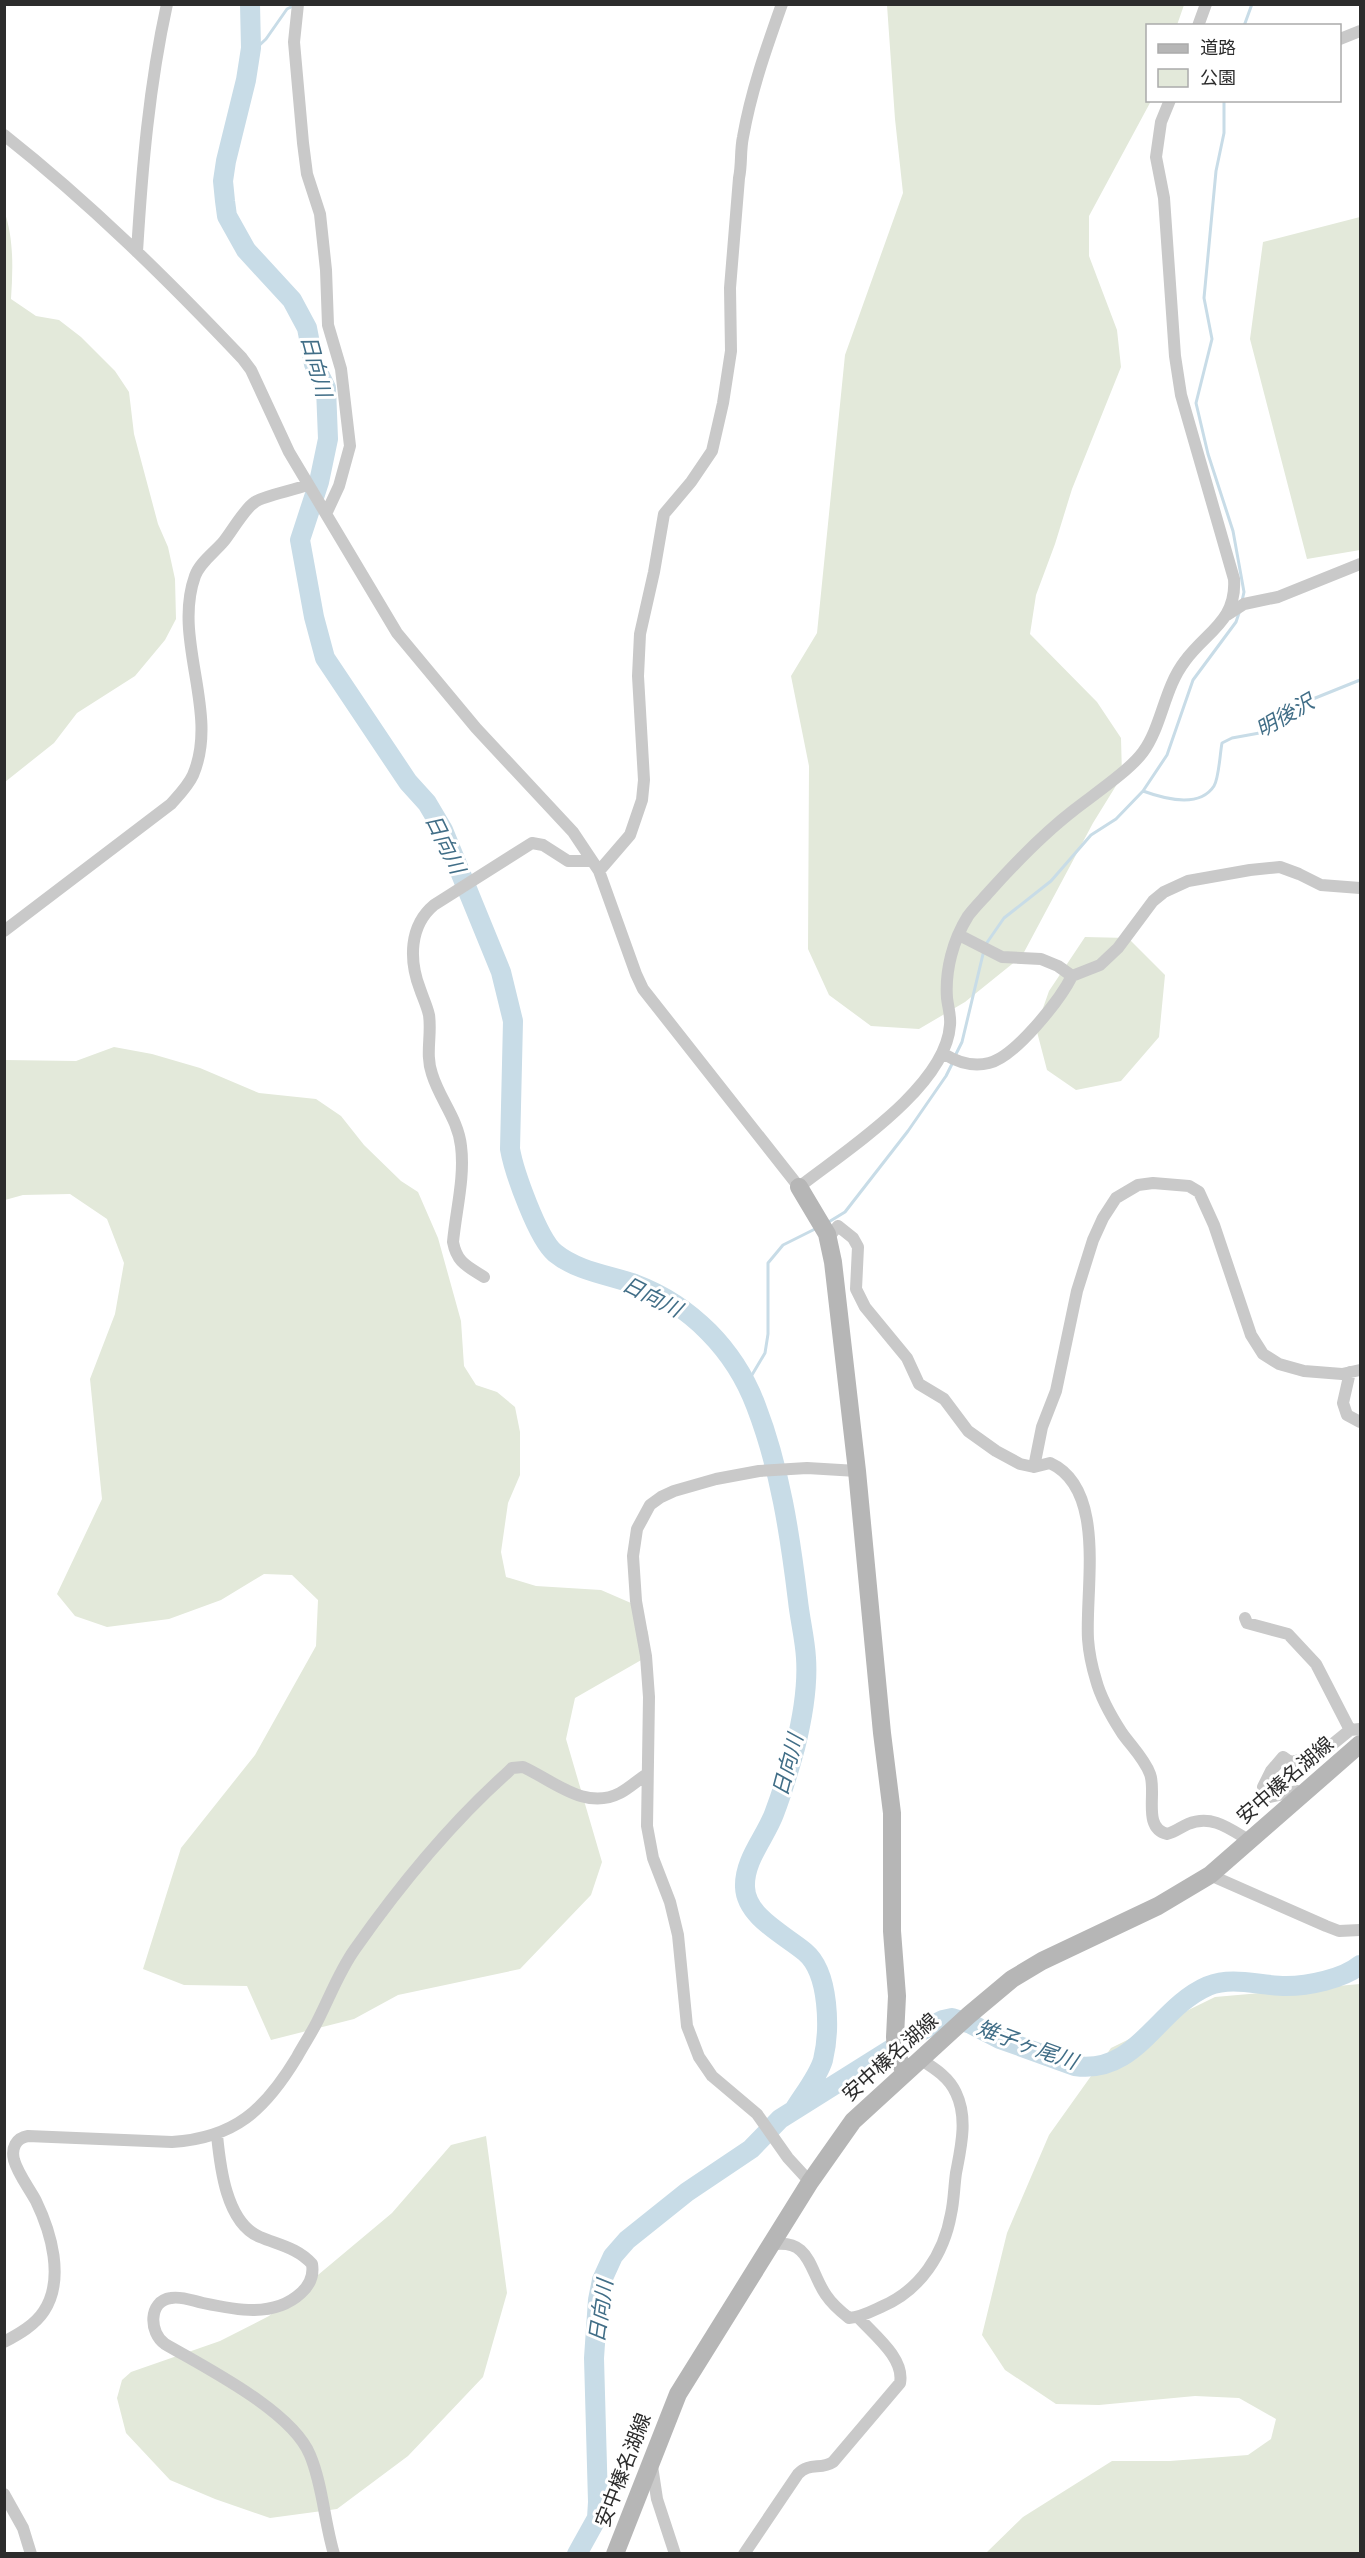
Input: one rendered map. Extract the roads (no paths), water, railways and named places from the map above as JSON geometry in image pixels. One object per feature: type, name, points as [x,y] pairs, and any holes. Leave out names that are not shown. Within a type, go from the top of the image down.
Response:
[{"type":"main road","points":[[799,1187],[825,1231],[833,1262],[892,1813],[892,1931],[897,1996],[895,2045],[905,2073]]},
{"type":"main road","name":"安中榛名湖線","points":[[615,2553],[678,2394],[810,2182],[853,2121],[954,2028],[1012,1979],[1042,1961],[1158,1906],[1210,1875],[1302,1795],[1357,1734]]},
{"type":"street","points":[[137,252],[142,173],[159,41],[167,4]]},
{"type":"street","points":[[298,4],[294,42],[303,143],[307,174],[320,214],[328,325],[341,369],[350,446],[339,486],[324,510]]},
{"type":"street","points":[[595,866],[630,835],[642,800],[644,780],[638,676],[640,634],[656,561],[663,514],[691,482],[712,451],[723,404],[731,351],[730,288],[739,178],[743,163],[742,141],[756,76],[782,4]]},
{"type":"street","points":[[1199,24],[1206,4]]},
{"type":"street","points":[[1341,39],[1360,32]]},
{"type":"street","points":[[4,135],[56,176],[137,252],[246,364],[269,414],[309,487],[397,633],[476,728],[573,832],[595,866],[636,974],[644,989],[799,1187],[903,1104],[932,1072],[944,1054],[950,1026],[948,971],[959,935],[969,915],[1025,853],[1143,752],[1179,670],[1190,654],[1213,633],[1232,605],[1235,592],[1234,579],[1180,395],[1175,356],[1164,198],[1156,157],[1161,122],[1169,102]]},
{"type":"street","points":[[4,931],[171,804],[186,788],[193,776],[200,744],[199,707],[189,623],[191,593],[195,576],[199,568],[255,502],[309,487]]},
{"type":"street","points":[[1226,616],[1244,604],[1278,597],[1360,564]]},
{"type":"street","points":[[484,1277],[464,1265],[457,1257],[453,1242],[461,1180],[461,1148],[454,1117],[437,1087],[429,1063],[429,1015],[414,972],[412,958],[417,927],[423,916],[434,905],[532,843],[543,845],[568,861],[595,866]]},
{"type":"street","points":[[944,1054],[959,1061],[980,1064],[990,1063],[1007,1054],[1063,994],[1072,976],[1100,965],[1118,948],[1153,901],[1164,892],[1188,881],[1280,867],[1321,885],[1360,888]]},
{"type":"street","points":[[959,935],[1002,957],[1041,960],[1058,966],[1072,976]]},
{"type":"street","points":[[1034,1467],[1042,1427],[1056,1391],[1077,1291],[1093,1240],[1112,1204],[1125,1192],[1138,1185],[1153,1183],[1189,1186],[1200,1192],[1214,1225],[1251,1335],[1263,1354],[1279,1364],[1304,1371],[1355,1371],[1343,1403],[1347,1415],[1360,1422]]},
{"type":"street","points":[[825,1231],[838,1226],[853,1238],[858,1247],[856,1289],[865,1307],[907,1358],[919,1384],[944,1399],[968,1431],[996,1451],[1020,1464],[1034,1467],[1050,1463],[1057,1466],[1071,1478],[1080,1494],[1089,1541],[1088,1630],[1091,1659],[1107,1708],[1150,1772],[1153,1787],[1154,1825],[1167,1834],[1191,1823],[1202,1820],[1213,1821],[1250,1841]]},
{"type":"street","points":[[810,2182],[788,2158],[757,2114],[712,2076],[699,2057],[687,2026],[678,1935],[670,1902],[649,1839],[647,1774],[650,1727],[646,1656],[633,1574],[634,1542],[640,1522],[655,1500],[674,1491],[716,1479],[759,1472],[807,1468],[857,1471]]},
{"type":"street","points":[[1245,1618],[1247,1623],[1288,1634],[1317,1664],[1357,1734],[1318,1756],[1290,1762],[1282,1757],[1271,1771],[1263,1787],[1270,1797],[1297,1791],[1302,1795]]},
{"type":"street","points":[[4,2342],[28,2327],[44,2311],[55,2277],[53,2252],[44,2220],[14,2160],[14,2146],[20,2138],[28,2136],[172,2142],[195,2140],[217,2135],[250,2116],[269,2098],[286,2075],[309,2037],[353,1953],[379,1916],[444,1837],[512,1768],[523,1767],[582,1797],[599,1800],[622,1792],[647,1774]]},
{"type":"street","points":[[1210,1875],[1339,1931],[1360,1930]]},
{"type":"street","points":[[770,2245],[781,2243],[803,2252],[813,2266],[825,2294],[849,2318],[858,2317],[895,2301],[920,2282],[938,2252],[951,2216],[961,2146],[962,2110],[953,2086],[920,2059]]},
{"type":"street","points":[[217,2135],[222,2175],[240,2222],[258,2236],[301,2253],[312,2264],[312,2278],[302,2292],[291,2301],[270,2310],[234,2308],[182,2298],[169,2298],[159,2304],[155,2312],[153,2331],[157,2339],[273,2412],[300,2438],[315,2468],[334,2553]]},
{"type":"street","points":[[744,2553],[798,2474],[808,2466],[825,2467],[833,2462],[900,2384],[901,2376],[892,2354],[858,2317]]},
{"type":"street","points":[[650,2461],[654,2470],[657,2499],[675,2553]]},
{"type":"street","points":[[4,2494],[23,2528],[31,2553]]},
{"type":"waterway","name":"日向川","points":[[250,4],[251,48],[246,80],[226,161],[223,181],[225,201],[227,216],[246,250],[292,300],[307,328],[314,364],[326,388],[328,439],[319,482],[300,540],[314,617],[325,658],[408,782],[427,803],[443,830],[501,972],[513,1021],[510,1149],[516,1173],[541,1234],[555,1253],[564,1259],[655,1293],[675,1304],[709,1332],[736,1366],[747,1386],[772,1453],[791,1551],[805,1651],[806,1680],[798,1737],[783,1790],[748,1868],[745,1887],[747,1898],[759,1916],[813,1961],[824,1988],[827,2034],[823,2060],[794,2110]]},
{"type":"waterway","points":[[1245,24],[1252,4]]},
{"type":"waterway","points":[[249,55],[266,39],[287,9],[295,5]]},
{"type":"waterway","points":[[1224,102],[1224,133],[1216,171],[1204,298],[1212,339],[1196,403],[1208,454],[1233,531],[1244,592],[1242,601]]},
{"type":"waterway","name":"明後沢","points":[[986,944],[1004,918],[1051,881],[1091,835],[1116,819],[1143,791],[1167,755],[1193,680],[1236,622],[1239,613]]},
{"type":"waterway","name":"明後沢","points":[[1143,791],[1180,800],[1190,800],[1207,793],[1216,782],[1222,743],[1232,738],[1265,732],[1288,709],[1360,680]]},
{"type":"waterway","points":[[955,1056],[962,1042],[984,950]]},
{"type":"waterway","points":[[827,1223],[845,1212],[908,1131],[953,1062]]},
{"type":"waterway","points":[[746,1385],[765,1353],[768,1334],[768,1263],[783,1245],[815,1229]]},
{"type":"waterway","name":"雉子ヶ尾川","points":[[577,2554],[597,2518],[594,2358],[598,2300],[602,2280],[613,2256],[627,2240],[687,2192],[751,2149],[780,2119],[917,2033],[943,2020],[952,2018],[971,2024],[1000,2039],[1075,2066],[1096,2066],[1115,2060],[1131,2050],[1174,2009],[1190,1996],[1208,1986],[1227,1982],[1276,1986],[1304,1985],[1335,1978],[1360,1965]]}]
